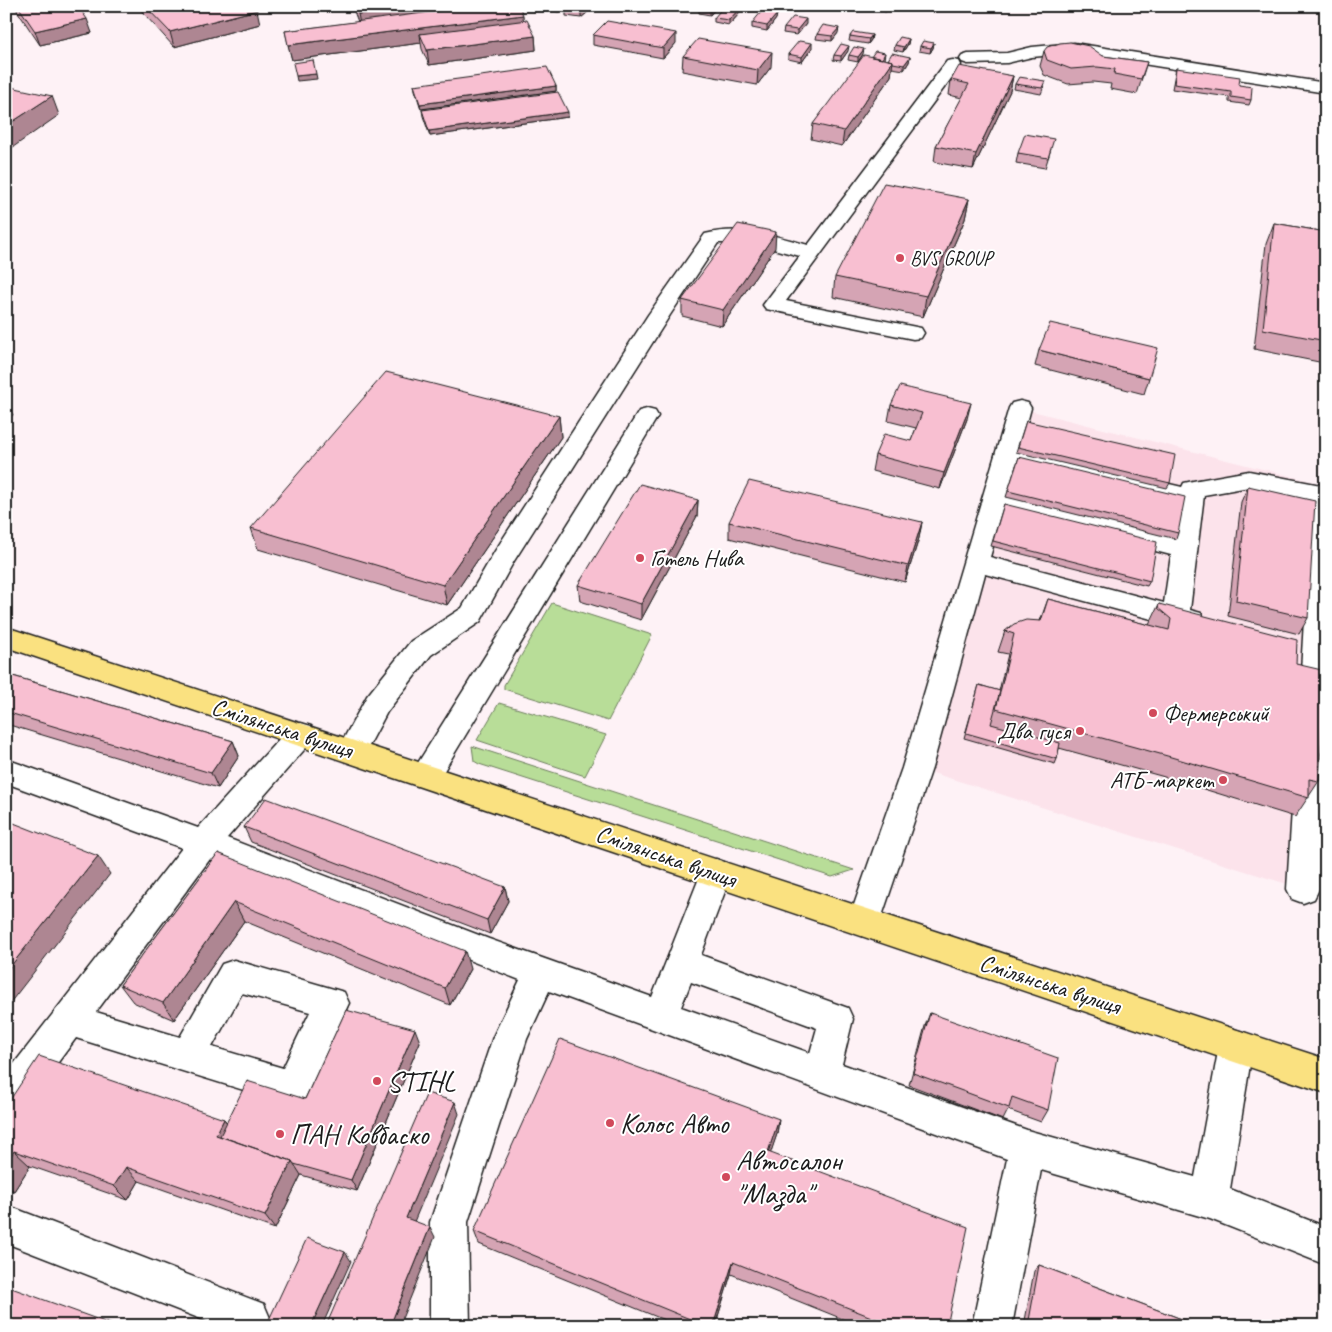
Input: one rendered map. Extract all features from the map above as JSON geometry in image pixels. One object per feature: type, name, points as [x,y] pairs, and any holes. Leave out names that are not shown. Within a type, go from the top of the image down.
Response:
[{"type":"main road","name":"Смілянська вулиця","points":[[6,637],[426,775],[1326,1076]]},
{"type":"lane","points":[[913,333],[773,305],[961,62],[1007,58],[1032,52],[1074,48],[1326,88]]},
{"type":"lane","points":[[352,751],[377,704],[421,648],[470,615],[504,557],[648,331],[712,238],[734,234],[773,241],[812,253]]},
{"type":"lane","points":[[864,922],[916,768],[1020,408]]},
{"type":"lane","points":[[426,775],[647,416]]},
{"type":"lane","points":[[1007,454],[1192,498]]},
{"type":"lane","points":[[1176,616],[1193,489],[1249,479],[1324,494],[1303,889]]},
{"type":"lane","points":[[993,501],[1185,550]]},
{"type":"lane","points":[[976,562],[1213,625]]},
{"type":"lane","points":[[1288,645],[1316,653]]},
{"type":"lane","points":[[6,1103],[204,843],[301,734]]},
{"type":"lane","points":[[6,771],[204,843],[540,973],[822,1072],[1026,1148],[1210,1200],[1326,1246]]},
{"type":"lane","points":[[661,1016],[716,873]]},
{"type":"lane","points":[[681,963],[836,1019],[822,1072]]},
{"type":"lane","points":[[450,1326],[448,1222],[510,1038],[540,973]]},
{"type":"lane","points":[[70,1020],[188,1056]]},
{"type":"lane","points":[[1210,1200],[1236,1046]]},
{"type":"lane","points":[[992,1326],[1026,1148]]},
{"type":"lane","points":[[6,1224],[250,1318],[246,1326]]},
{"type":"shaded area","name":"Фермерський","points":[[1020,408],[1326,485],[1326,568],[1303,889],[917,768]]},
{"type":"green space","points":[[552,603],[652,635],[608,721],[504,689],[504,685]]},
{"type":"green space","points":[[499,703],[606,735],[585,776],[477,740]]},
{"type":"green space","points":[[472,746],[854,870],[832,877],[479,764],[474,761]]},
{"type":"building","points":[[18,6],[78,6],[87,19],[35,31]]},
{"type":"building","points":[[145,6],[189,6],[193,11],[210,6],[253,6],[257,10],[170,32]]},
{"type":"building","points":[[355,6],[419,6],[358,14]]},
{"type":"building","points":[[477,6],[519,6],[523,15],[288,45],[285,31]]},
{"type":"building","points":[[571,6],[588,6],[581,13],[566,11]]},
{"type":"building","points":[[700,6],[713,6],[710,10],[699,8]]},
{"type":"building","points":[[724,6],[739,9],[729,20],[714,18]]},
{"type":"building","points":[[762,11],[777,14],[767,26],[752,23]]},
{"type":"building","points":[[793,17],[806,19],[797,30],[784,28]]},
{"type":"building","points":[[527,20],[535,36],[427,50],[420,34]]},
{"type":"building","points":[[607,21],[676,33],[663,48],[593,35]]},
{"type":"building","points":[[823,25],[839,28],[832,36],[817,34]]},
{"type":"building","points":[[853,32],[872,35],[869,39],[850,36]]},
{"type":"building","points":[[900,37],[909,39],[904,47],[895,45]]},
{"type":"building","points":[[698,39],[772,52],[758,70],[683,56]]},
{"type":"building","points":[[799,41],[812,43],[802,57],[788,54]]},
{"type":"building","points":[[923,41],[934,43],[931,48],[920,46]]},
{"type":"building","points":[[1070,42],[1089,46],[1103,56],[1147,62],[1141,79],[1114,74],[1115,69],[1097,67],[1071,69],[1047,60],[1044,51],[1047,47]]},
{"type":"building","points":[[841,44],[849,46],[841,56],[834,55]]},
{"type":"building","points":[[854,47],[864,49],[858,57],[849,55]]},
{"type":"building","points":[[875,51],[885,53],[882,59],[871,57]]},
{"type":"building","points":[[892,53],[910,57],[904,65],[893,63],[893,61],[888,60]]},
{"type":"building","points":[[864,55],[893,61],[844,131],[813,124]]},
{"type":"building","points":[[313,60],[316,74],[296,76],[293,63]]},
{"type":"building","points":[[959,66],[1013,76],[976,154],[936,146],[969,84],[951,80]]},
{"type":"building","points":[[547,67],[556,86],[420,104],[414,85]]},
{"type":"building","points":[[1176,68],[1240,77],[1239,85],[1252,87],[1251,100],[1231,97],[1231,92],[1174,84]]},
{"type":"building","points":[[1019,77],[1045,81],[1042,88],[1015,84]]},
{"type":"building","points":[[6,86],[52,96],[6,126]]},
{"type":"building","points":[[558,92],[568,112],[429,131],[422,110]]},
{"type":"building","points":[[1025,134],[1054,139],[1048,158],[1018,153]]},
{"type":"building","name":"BVS GROUP","points":[[884,183],[969,199],[926,296],[835,277]]},
{"type":"building","points":[[1274,223],[1326,232],[1326,341],[1263,329]]},
{"type":"building","points":[[738,224],[776,232],[723,310],[682,300]]},
{"type":"building","points":[[1050,323],[1158,348],[1149,378],[1039,350]]},
{"type":"building","points":[[386,372],[559,416],[443,585],[251,528]]},
{"type":"building","points":[[900,386],[971,403],[944,473],[875,455],[884,434],[911,441],[922,413],[891,405]]},
{"type":"building","points":[[1026,421],[1175,455],[1170,483],[1018,447]]},
{"type":"building","points":[[1019,457],[1185,497],[1178,533],[1008,491]]},
{"type":"building","points":[[749,481],[922,522],[908,566],[729,522]]},
{"type":"building","name":"Готель Нива","points":[[640,484],[698,500],[641,604],[578,585]]},
{"type":"building","points":[[1248,486],[1315,501],[1308,618],[1236,601]]},
{"type":"building","points":[[1004,504],[1157,542],[1150,581],[993,541]]},
{"type":"building","name":"Фермерський","points":[[1048,599],[1169,630],[1171,619],[1158,608],[1159,604],[1297,640],[1296,664],[1326,671],[1319,781],[1309,779],[1309,798],[1171,757],[996,709],[1014,634],[1005,631],[1014,624],[1026,620],[1041,621]]},
{"type":"building","points":[[6,674],[233,741],[211,773],[6,712]]},
{"type":"building","points":[[979,685],[1000,691],[991,724],[1060,743],[1057,759],[966,733]]},
{"type":"building","points":[[266,798],[505,887],[487,920],[244,827]]},
{"type":"building","points":[[6,820],[98,856],[6,972]]},
{"type":"building","points":[[218,853],[465,951],[445,988],[234,902],[163,1003],[120,985]]},
{"type":"building","points":[[346,1010],[415,1029],[351,1180],[294,1164],[292,1161],[220,1136],[247,1081],[305,1099]]},
{"type":"building","points":[[930,1013],[1058,1058],[1048,1110],[1012,1097],[1009,1108],[913,1073]]},
{"type":"building","points":[[560,1039],[779,1119],[768,1152],[968,1227],[947,1326],[894,1326],[733,1262],[713,1326],[707,1326],[474,1231]]},
{"type":"building","points":[[39,1056],[224,1119],[216,1135],[292,1161],[265,1216],[126,1167],[114,1186],[14,1151],[6,1163],[6,1106]]},
{"type":"building","points":[[427,1093],[455,1102],[406,1218],[430,1227],[390,1326],[326,1326]]},
{"type":"building","points":[[307,1238],[345,1252],[311,1326],[266,1326]]},
{"type":"building","points":[[1039,1265],[1200,1326],[1028,1326]]},
{"type":"building","points":[[6,1286],[116,1326],[6,1326]]},
{"type":"place","name":"BVS GROUP","points":[[900,258]]},
{"type":"place","name":"Готель Нива","points":[[640,558]]},
{"type":"place","name":"Фермерський","points":[[1153,713]]},
{"type":"place","name":"Два гуся","points":[[1080,731]]},
{"type":"place","name":"АТБ-маркет","points":[[1223,780]]},
{"type":"place","name":"STIHL","points":[[377,1081]]},
{"type":"place","name":"Колос Авто","points":[[610,1123]]},
{"type":"place","name":"ПАН Ковбаско","points":[[280,1134]]},
{"type":"place","name":"Автосалон \"Мазда\"","points":[[726,1177]]}]
